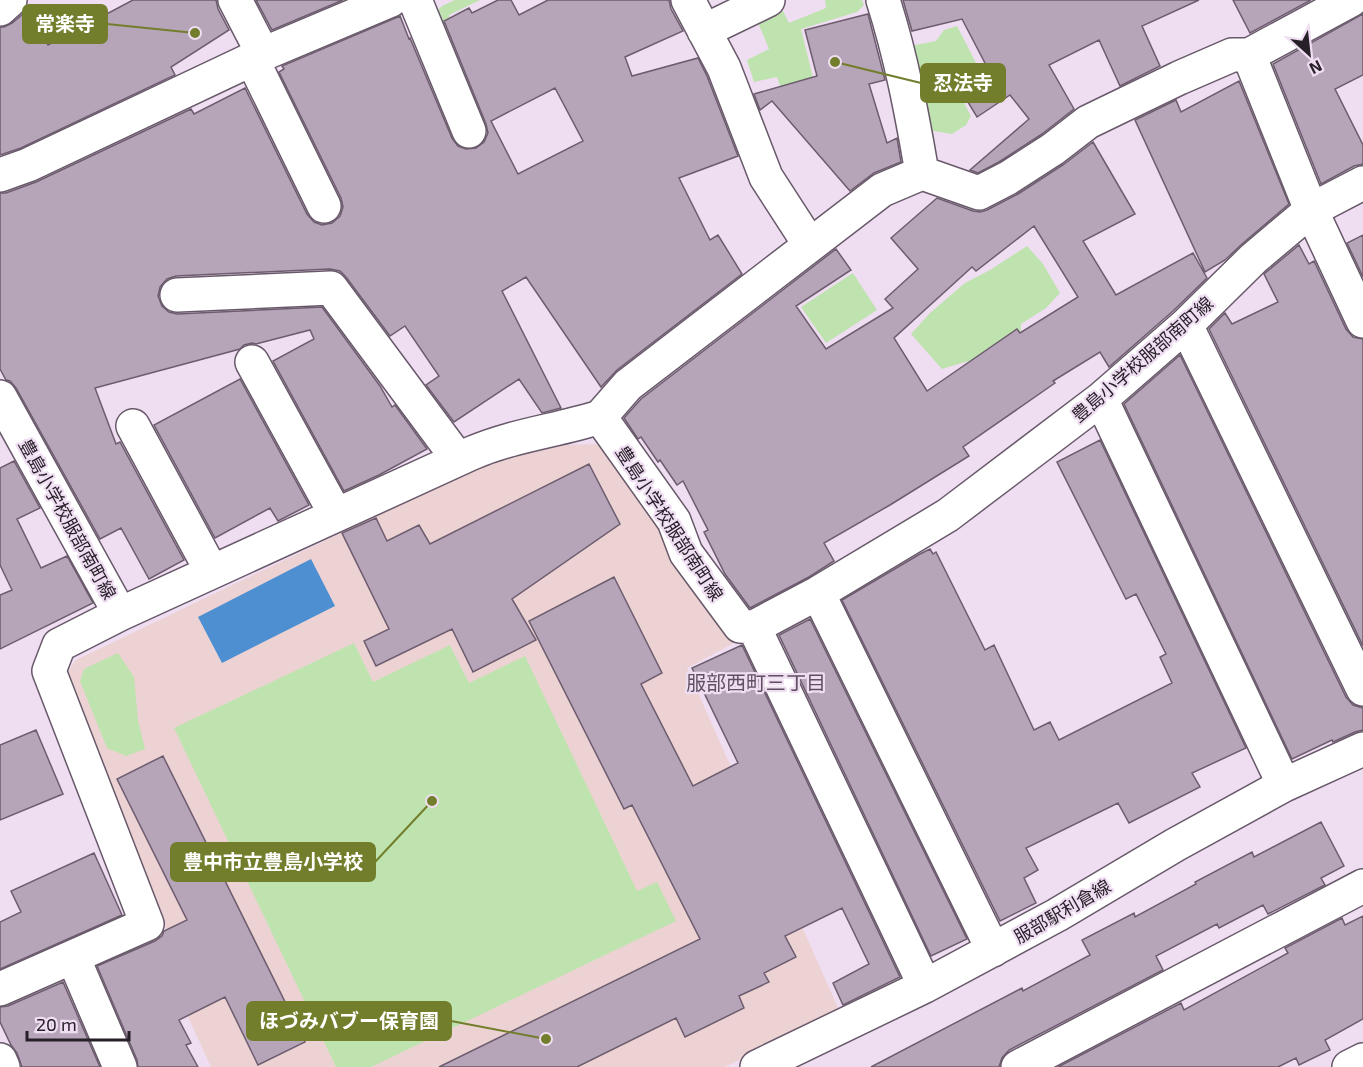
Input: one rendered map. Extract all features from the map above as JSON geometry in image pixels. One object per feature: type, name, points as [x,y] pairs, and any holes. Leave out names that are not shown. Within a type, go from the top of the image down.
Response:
[{"type":"street","points":[[0,9],[10,0]]},
{"type":"street","points":[[235,0],[257,56],[324,206]]},
{"type":"street","points":[[0,175],[28,165],[257,56],[391,0]]},
{"type":"street","points":[[415,0],[469,131]]},
{"type":"street","points":[[688,0],[724,68],[766,177],[810,245]]},
{"type":"street","points":[[704,31],[768,0]]},
{"type":"street","points":[[883,0],[902,68],[922,173]]},
{"type":"street","points":[[600,417],[628,385],[882,190],[922,173],[979,193],[1008,178],[1089,122],[1179,78],[1232,56],[1249,55],[1352,0]]},
{"type":"street","points":[[1249,55],[1311,210],[1363,321]]},
{"type":"street","name":"豊島小学校服部南町線","points":[[0,397],[120,614],[485,447],[600,417],[674,521],[686,553],[740,626],[754,627],[818,594],[948,515],[1101,399],[1186,325],[1254,258],[1311,210],[1363,183]]},
{"type":"street","points":[[177,295],[331,288],[458,459]]},
{"type":"street","points":[[1186,325],[1363,689]]},
{"type":"street","points":[[252,362],[336,515]]},
{"type":"street","points":[[1101,399],[1284,785]]},
{"type":"street","points":[[133,426],[213,572]]},
{"type":"street","points":[[818,594],[993,950]]},
{"type":"street","points":[[0,989],[147,924],[49,671],[59,645],[120,614]]},
{"type":"street","points":[[754,627],[925,986]]},
{"type":"street","name":"服部駅利倉線","points":[[757,1067],[799,1058],[925,986],[1057,915],[1175,844],[1284,785],[1363,749]]},
{"type":"street","points":[[1018,1067],[1363,886]]},
{"type":"street","points":[[73,957],[120,1067]]},
{"type":"street","points":[[0,1060],[3,1067]]},
{"type":"street","points":[[1349,1067],[1363,1060]]},
{"type":"shaded area","points":[[598,444],[660,525],[734,643],[687,668],[839,1010],[725,1067],[211,1067],[152,939],[167,931],[68,672],[76,660],[458,477],[524,454],[565,445]]},
{"type":"green space","points":[[455,0],[480,0],[449,15],[449,22],[436,30],[436,12],[442,6]]},
{"type":"green space","points":[[825,0],[862,0],[864,5],[857,12],[801,29],[816,90],[786,104],[777,77],[754,82],[747,60],[769,49],[757,20],[782,9],[789,23],[826,8]]},
{"type":"green space","points":[[957,26],[978,67],[953,83],[971,116],[966,125],[952,134],[927,130],[905,47],[936,41],[944,30]]},
{"type":"green space","points":[[1027,246],[1043,264],[1060,293],[1046,308],[1021,324],[1020,341],[990,357],[942,369],[911,334],[930,313],[965,283]]},
{"type":"green space","points":[[853,273],[877,310],[826,343],[801,307]]},
{"type":"green space","points":[[354,643],[373,682],[450,645],[469,683],[525,656],[637,891],[657,882],[676,921],[371,1067],[336,1067],[174,728]]},
{"type":"green space","points":[[118,653],[134,677],[138,720],[145,749],[126,756],[107,748],[80,681],[84,669]]},
{"type":"water","points":[[311,559],[335,606],[222,663],[198,617]]},
{"type":"building","points":[[133,0],[216,0],[229,30],[171,67],[175,75],[21,148],[0,155],[0,27],[12,23],[30,10],[48,45]]},
{"type":"building","points":[[256,0],[343,0],[272,30]]},
{"type":"building","points":[[498,0],[511,0],[519,15],[548,0],[669,0],[671,9],[683,31],[625,57],[632,76],[698,58],[738,156],[679,178],[710,240],[718,235],[742,274],[617,370],[601,387],[526,277],[502,291],[561,408],[542,413],[519,379],[454,422],[426,385],[439,376],[405,326],[390,336],[340,271],[330,269],[176,276],[167,279],[160,287],[158,296],[162,306],[169,312],[177,314],[322,307],[380,386],[392,407],[395,405],[427,449],[344,491],[273,361],[314,339],[310,330],[244,345],[240,349],[95,388],[116,444],[120,442],[184,560],[149,579],[121,528],[100,539],[16,388],[6,380],[0,369],[0,193],[36,182],[191,109],[194,114],[245,88],[307,214],[314,222],[322,225],[332,223],[340,216],[343,207],[341,198],[279,72],[284,69],[282,66],[400,16],[452,138],[458,146],[466,149],[476,148],[484,142],[488,133],[486,124],[444,21],[469,8],[472,13]],"holes":[[[555,88],[583,141],[518,174],[491,121]]]},
{"type":"building","points":[[903,0],[1199,0],[1142,26],[1160,66],[1120,86],[1099,40],[1049,65],[1074,109],[1042,134],[978,173],[970,170],[1029,119],[1010,95],[977,117],[957,84],[987,67],[962,19],[912,31]]},
{"type":"building","points":[[1233,0],[1311,0],[1250,33]]},
{"type":"building","points":[[868,14],[885,80],[869,84],[887,143],[897,138],[901,162],[874,173],[850,191],[772,101],[760,110],[754,94],[817,76],[805,30]]},
{"type":"building","points":[[1363,14],[1363,75],[1335,89],[1363,145],[1363,164],[1354,166],[1321,184],[1273,64]]},
{"type":"building","points":[[1239,81],[1289,204],[1225,260],[1205,272],[1135,120],[1176,100],[1181,112]]},
{"type":"building","points":[[1093,142],[1135,214],[1083,241],[1116,295],[1193,253],[1207,278],[1109,367],[1100,352],[1053,381],[1055,383],[963,447],[969,456],[824,543],[834,561],[750,608],[725,574],[704,532],[708,530],[683,481],[677,485],[660,460],[658,462],[641,437],[638,439],[624,418],[641,399],[836,249],[851,270],[796,306],[826,349],[893,308],[885,299],[918,269],[891,238],[937,198],[980,212],[1018,194],[1063,165]],"holes":[[[1034,226],[1078,297],[1020,333],[1017,329],[927,391],[894,338],[972,267],[976,271]]]},
{"type":"building","points":[[1363,235],[1363,277],[1347,243]]},
{"type":"building","points":[[1299,245],[1309,264],[1314,261],[1346,329],[1353,337],[1363,339],[1363,646],[1209,329],[1225,313],[1232,324],[1278,302],[1264,274]]},
{"type":"building","points":[[1180,355],[1346,697],[1353,705],[1363,708],[1363,730],[1333,742],[1332,740],[1292,759],[1124,404]]},
{"type":"building","points":[[240,379],[309,505],[278,521],[270,508],[215,538],[154,425]]},
{"type":"building","points":[[1100,440],[1246,748],[1192,773],[1200,787],[1129,823],[1118,803],[1026,848],[1038,870],[1024,878],[1036,903],[1000,921],[842,600],[920,554],[930,549],[933,554],[936,552],[985,650],[994,645],[1034,730],[1050,722],[1059,740],[1172,683],[1160,657],[1166,654],[1136,594],[1126,599],[1057,462]]},
{"type":"building","points":[[14,461],[40,508],[17,519],[41,568],[67,556],[93,603],[0,649],[0,595],[12,590],[0,565],[0,468]]},
{"type":"building","points":[[589,464],[620,524],[512,599],[536,640],[473,672],[452,629],[376,666],[364,641],[389,629],[342,533],[376,518],[387,541],[419,525],[430,544]]},
{"type":"building","points":[[614,577],[662,673],[641,684],[693,786],[738,763],[692,668],[742,645],[900,977],[843,1005],[833,983],[869,964],[842,908],[785,936],[796,957],[764,973],[769,982],[739,996],[744,1008],[685,1037],[676,1018],[577,1067],[439,1067],[700,939],[632,805],[624,809],[529,621]]},
{"type":"building","points":[[810,619],[967,939],[931,956],[779,635]]},
{"type":"building","points":[[36,730],[63,794],[0,820],[0,745]]},
{"type":"building","points":[[163,756],[305,1042],[258,1065],[225,997],[179,1020],[191,1043],[186,1045],[198,1067],[138,1067],[97,966],[155,941],[162,936],[164,931],[187,920],[117,779]]},
{"type":"building","points":[[1321,822],[1344,866],[1321,878],[1325,885],[1268,914],[1263,905],[1219,928],[1217,924],[1156,956],[1163,970],[1009,1050],[1002,1058],[999,1067],[871,1067],[1090,955],[1082,940],[1134,913],[1135,917],[1252,852],[1254,857]]},
{"type":"building","points":[[94,853],[122,915],[0,969],[0,922],[21,912],[11,891]]},
{"type":"building","points":[[1363,916],[1363,1019],[1325,1040],[1330,1050],[1299,1065],[1296,1058],[1278,1067],[1058,1067],[1181,1003],[1184,1010],[1288,953],[1285,948],[1342,918],[1345,925]]},
{"type":"building","points":[[63,982],[100,1067],[22,1067],[0,1022],[0,1007],[8,1006]]},
{"type":"place","name":"常楽寺","points":[[195,33]]},
{"type":"place","name":"忍法寺","points":[[835,62]]},
{"type":"place","name":"豊中市立豊島小学校","points":[[432,801]]},
{"type":"place","name":"ほづみバブー保育園","points":[[546,1039]]},
{"type":"district","name":"服部西町三丁目","points":[[756,682]]}]
